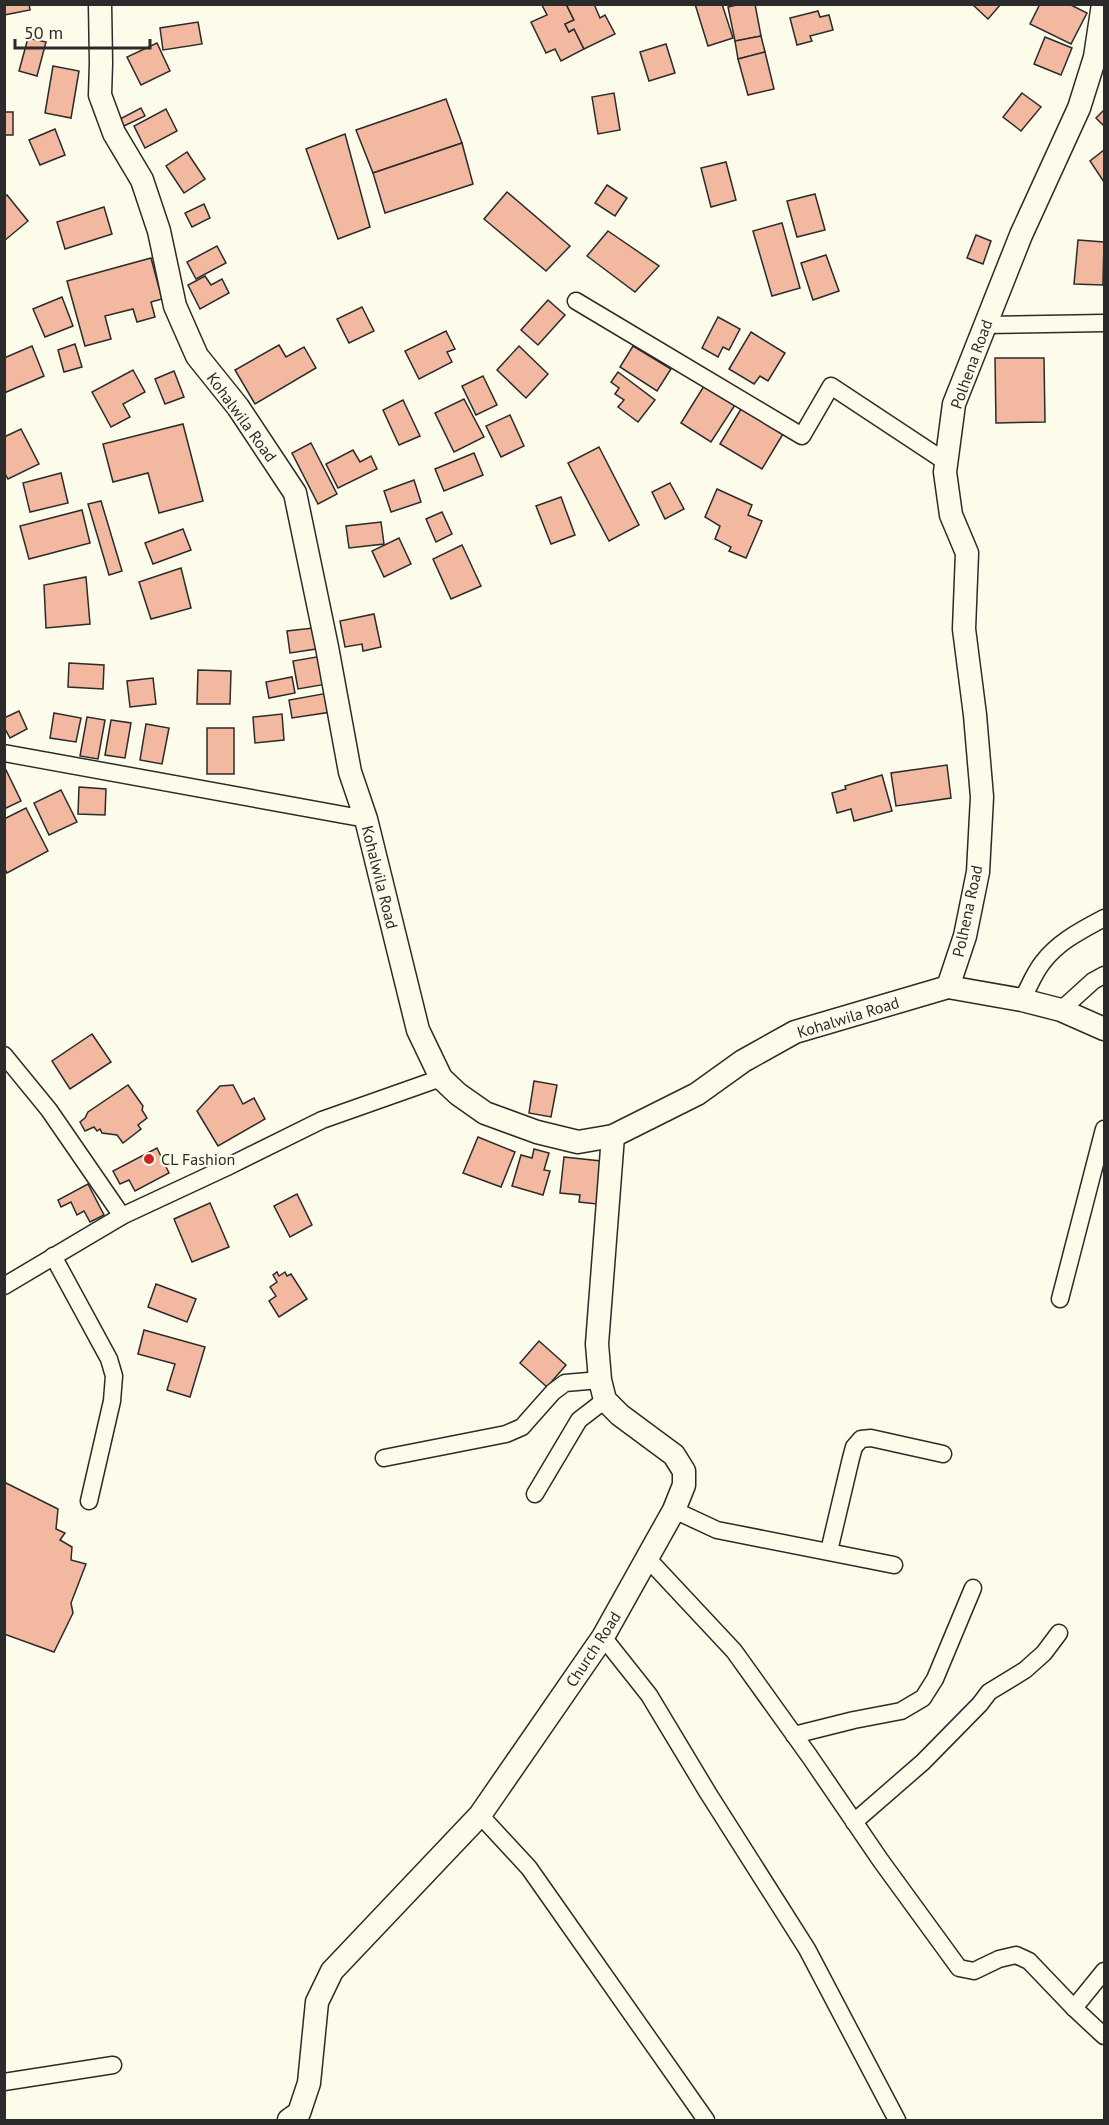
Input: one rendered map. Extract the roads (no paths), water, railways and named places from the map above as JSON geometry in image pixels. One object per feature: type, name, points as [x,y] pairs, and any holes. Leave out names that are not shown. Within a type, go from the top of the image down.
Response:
[{"type":"street","name":"Kohalwila Road","points":[[100,4],[100,95],[114,133],[141,180],[159,231],[175,306],[197,356],[238,407],[295,493],[350,772],[366,819],[418,1030],[441,1078],[458,1094],[485,1113],[537,1132],[579,1142],[613,1136],[697,1094],[743,1061],[795,1032],[948,987],[1022,1000],[1061,1010],[1104,1029]]},
{"type":"street","name":"Polhena Road","points":[[948,987],[965,936],[978,872],[982,797],[964,629],[967,553],[951,514],[945,472],[954,404],[1021,235],[1079,108],[1095,57],[1103,4]]},
{"type":"street","points":[[576,301],[802,436],[831,386],[946,462]]},
{"type":"street","points":[[985,325],[1104,323]]},
{"type":"street","points":[[4,753],[366,819]]},
{"type":"street","points":[[1022,1000],[1042,963],[1057,947],[1073,934],[1104,918]]},
{"type":"street","points":[[1061,1010],[1104,975]]},
{"type":"street","points":[[4,1055],[49,1110],[122,1216]]},
{"type":"street","points":[[4,1286],[122,1216],[322,1120],[441,1078]]},
{"type":"street","points":[[1060,1299],[1104,1129]]},
{"type":"street","points":[[535,1494],[579,1420],[602,1390],[597,1344],[613,1136]]},
{"type":"street","points":[[52,1256],[109,1359],[114,1376],[112,1401],[89,1501]]},
{"type":"street","points":[[384,1458],[506,1434],[522,1427],[553,1392],[566,1383],[602,1390]]},
{"type":"street","name":"Church Road","points":[[289,2121],[299,2112],[309,2083],[317,2002],[332,1971],[480,1815],[603,1637],[674,1510],[684,1485],[684,1471],[674,1455],[620,1415],[602,1390]]},
{"type":"street","points":[[830,1551],[854,1447],[861,1439],[871,1438],[943,1454]]},
{"type":"street","points":[[674,1510],[717,1530],[894,1565]]},
{"type":"street","points":[[648,1559],[734,1651],[959,1968],[974,1971],[999,1959],[1016,1955],[1029,1961],[1104,2036]]},
{"type":"street","points":[[794,1735],[854,1720],[900,1712],[923,1698],[935,1679],[973,1588]]},
{"type":"street","points":[[854,1822],[923,1762],[989,1692],[1025,1670],[1038,1659],[1059,1633]]},
{"type":"street","points":[[603,1637],[649,1695],[708,1794],[807,1949],[897,2121]]},
{"type":"street","points":[[480,1815],[529,1868],[706,2121]]},
{"type":"street","points":[[1074,2008],[1104,1971]]},
{"type":"street","points":[[4,2082],[113,2065]]},
{"type":"place","name":"CL Fashion","points":[[149,1159]]}]
